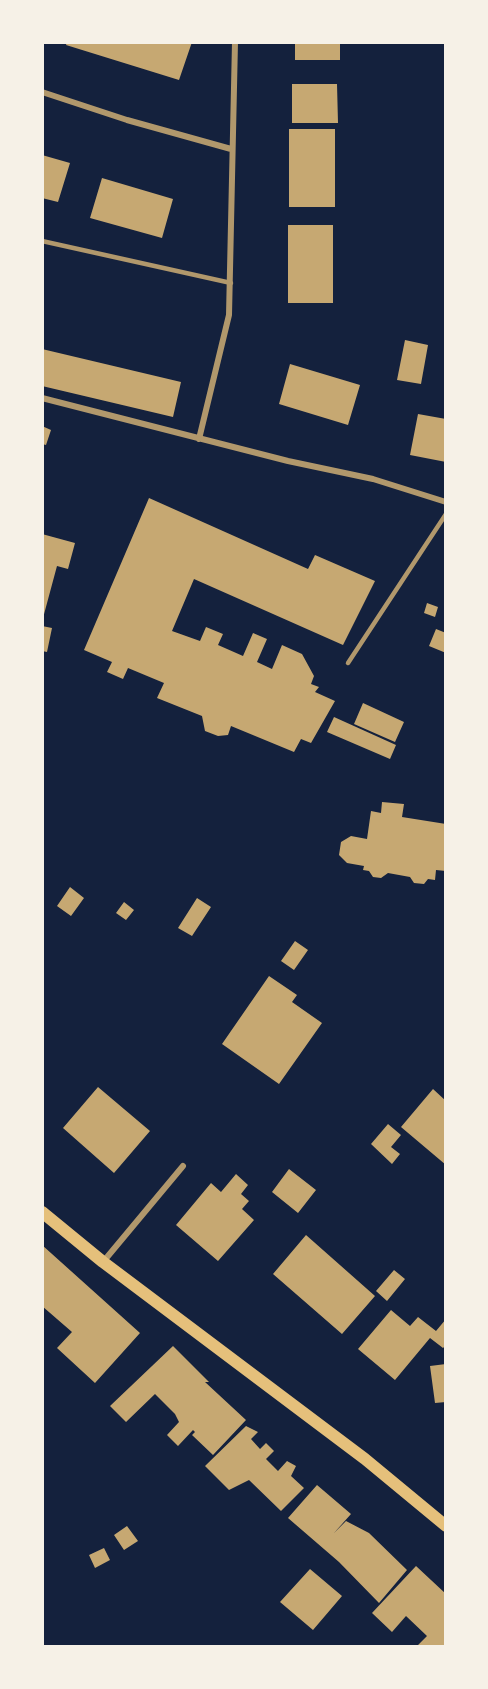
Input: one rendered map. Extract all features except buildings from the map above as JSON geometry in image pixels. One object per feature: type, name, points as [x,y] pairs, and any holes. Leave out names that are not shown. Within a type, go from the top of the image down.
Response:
[{"type":"main road","points":[[42,1212],[103,1262],[351,1448],[446,1526]]},
{"type":"street","points":[[199,439],[230,315],[231,149],[235,42]]},
{"type":"street","points":[[42,92],[128,120],[231,149]]},
{"type":"street","points":[[42,398],[288,461],[374,479],[446,502]]},
{"type":"street","points":[[103,1262],[183,1166]]},
{"type":"lane","points":[[42,241],[231,283]]},
{"type":"lane","points":[[348,663],[446,514]]}]
